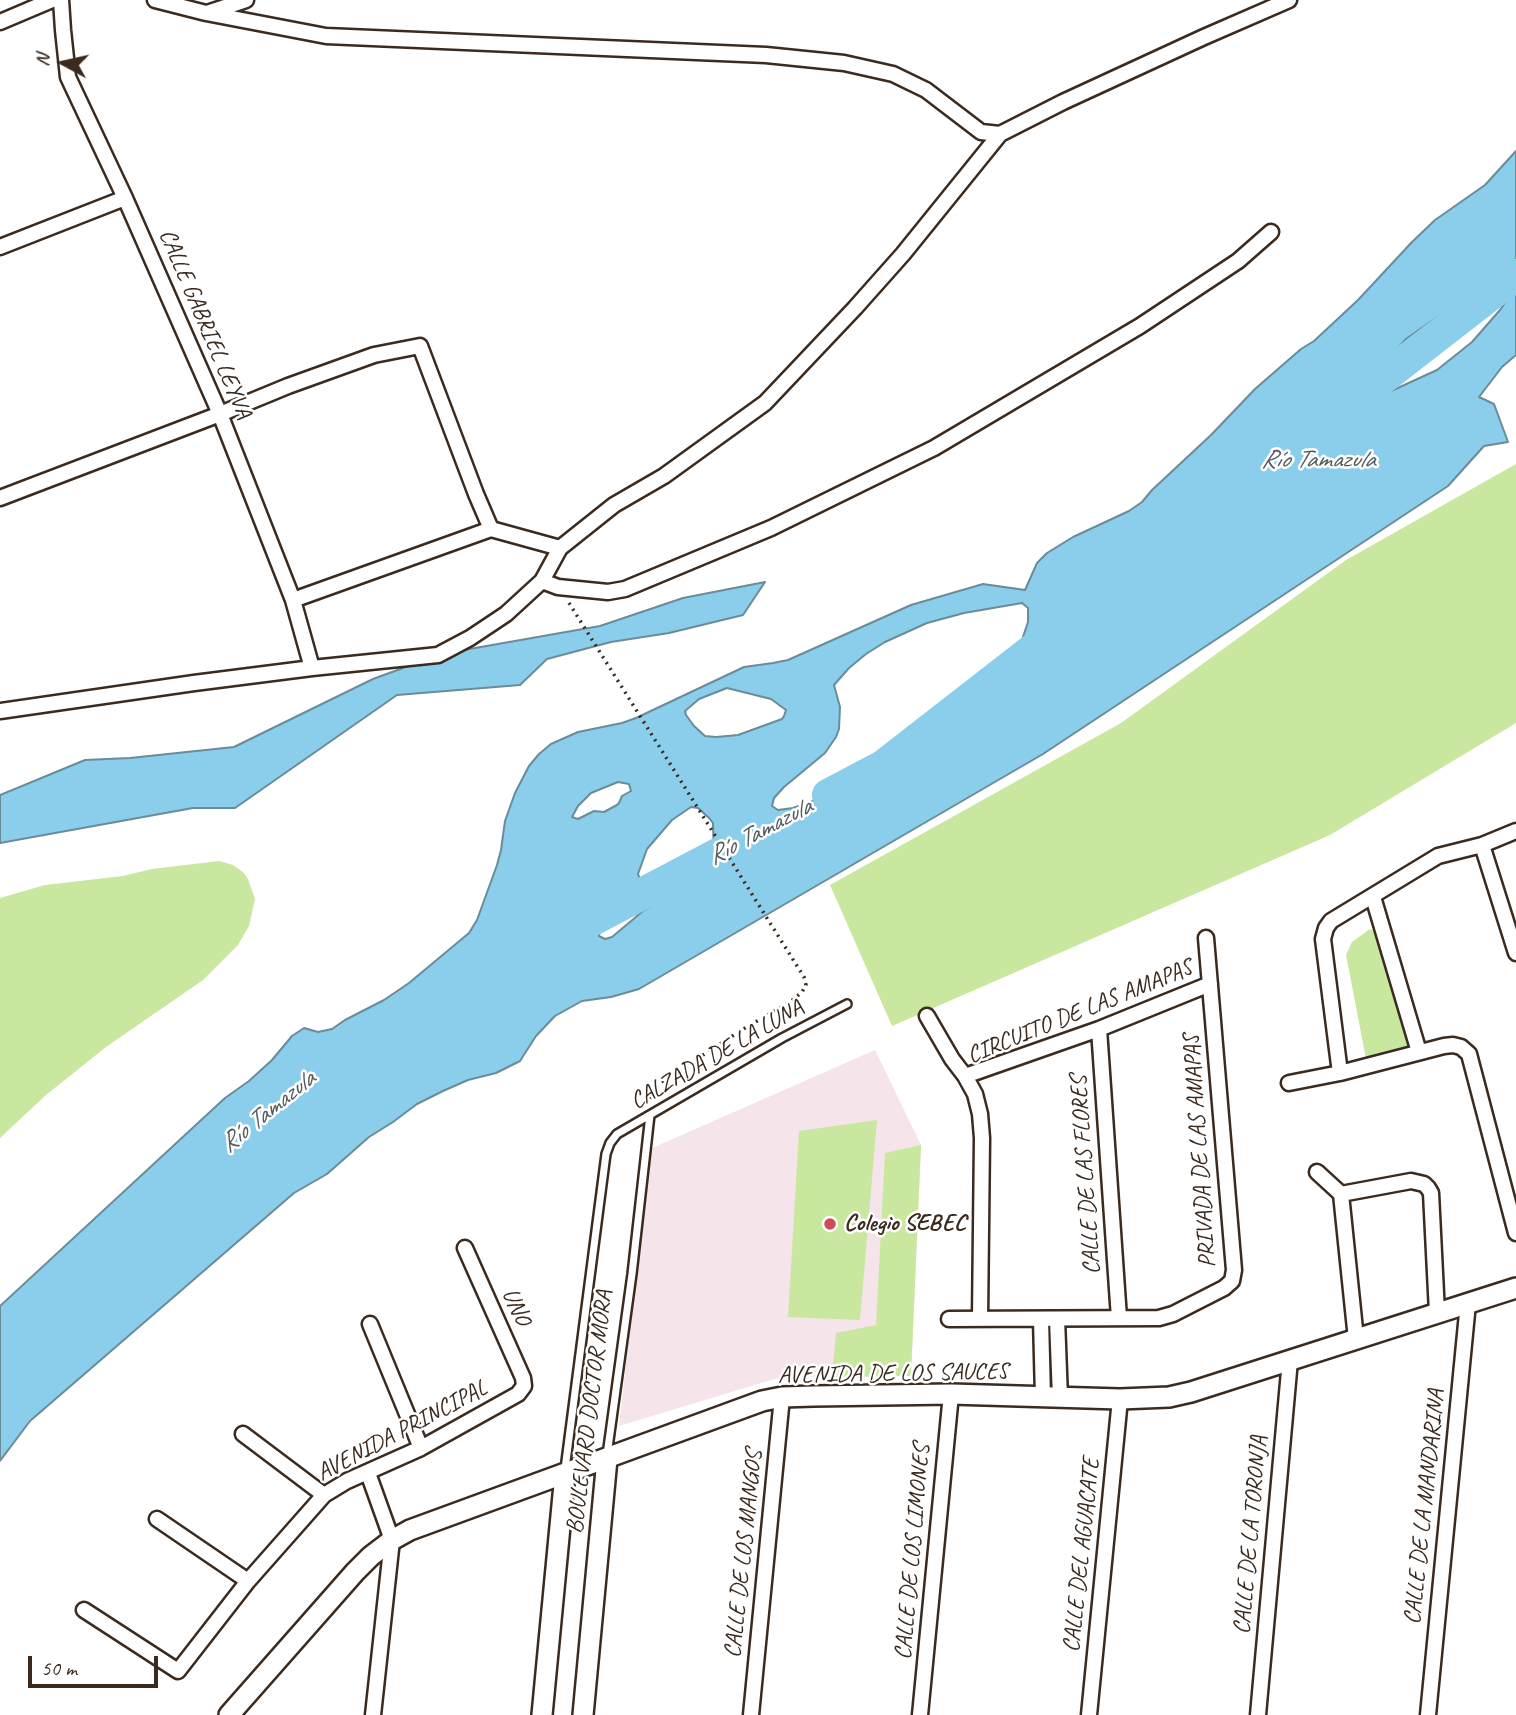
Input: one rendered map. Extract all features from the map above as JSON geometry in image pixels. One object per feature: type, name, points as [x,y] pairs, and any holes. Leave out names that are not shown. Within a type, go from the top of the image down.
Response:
[{"type":"street","points":[[0,22],[52,0]]},
{"type":"street","name":"CALLE GABRIEL LEYVA","points":[[61,0],[68,77],[125,198],[220,414],[293,600],[312,668]]},
{"type":"street","points":[[155,0],[206,13],[326,36],[766,55],[844,62],[893,74],[926,90],[981,132],[1000,134]]},
{"type":"street","points":[[206,13],[246,0]]},
{"type":"street","points":[[0,711],[194,683],[438,655],[470,638],[506,614],[542,581],[560,548],[614,505],[664,476],[765,403],[887,272],[1000,134],[1063,102],[1289,0]]},
{"type":"street","points":[[0,247],[125,198]]},
{"type":"street","points":[[542,581],[558,587],[608,592],[625,589],[771,528],[933,448],[1140,326],[1238,261],[1271,232]]},
{"type":"street","points":[[0,498],[288,386],[374,355],[420,346],[491,529]]},
{"type":"street","points":[[293,600],[491,529],[560,548]]},
{"type":"street","points":[[1340,1073],[1323,939],[1331,921],[1438,856],[1482,845],[1516,831]]},
{"type":"street","points":[[1482,845],[1516,953]]},
{"type":"street","points":[[1373,897],[1419,1052]]},
{"type":"street","name":"PRIVADA DE LAS AMAPAS","points":[[1119,1318],[1159,1318],[1173,1314],[1224,1288],[1232,1281],[1234,1270],[1206,938]]},
{"type":"street","name":"CIRCUITO DE LAS AMAPAS","points":[[980,1319],[982,1138],[975,1094],[965,1076],[1099,1029],[1210,984]]},
{"type":"street","points":[[927,1016],[965,1076]]},
{"type":"street","name":"CALLE DE LAS FLORES","points":[[1099,1029],[1119,1318]]},
{"type":"street","points":[[1289,1083],[1340,1073],[1419,1052],[1453,1045],[1461,1047],[1469,1054],[1516,1234]]},
{"type":"street","points":[[1317,1172],[1341,1194],[1356,1339]]},
{"type":"street","points":[[1341,1194],[1411,1181],[1429,1188],[1437,1314]]},
{"type":"street","name":"UNO","points":[[465,1248],[523,1378],[523,1386]]},
{"type":"street","name":"AVENIDA DE LOS SAUCES","points":[[229,1715],[355,1573],[392,1540],[410,1530],[752,1405],[782,1397],[951,1394],[1120,1399],[1169,1397],[1516,1288]]},
{"type":"street","name":"CALLE DE LA MANDARINA","points":[[1428,1715],[1468,1303]]},
{"type":"street","points":[[949,1320],[1119,1318]]},
{"type":"street","points":[[1041,1319],[1052,1398]]},
{"type":"street","points":[[1052,1398],[1057,1319]]},
{"type":"street","points":[[370,1324],[421,1448]]},
{"type":"street","name":"CALLE DE LA TORONJA","points":[[1258,1715],[1290,1360]]},
{"type":"street","name":"AVENIDA PRINCIPAL","points":[[84,1610],[178,1671],[248,1581],[324,1495],[347,1481],[421,1448],[518,1394],[523,1386]]},
{"type":"street","name":"CALLE DE LOS LIMONES","points":[[920,1715],[951,1394]]},
{"type":"street","name":"CALLE DE LOS MANGOS","points":[[751,1715],[782,1397]]},
{"type":"street","name":"CALLE DEL AGUACATE","points":[[1089,1715],[1120,1399]]},
{"type":"street","points":[[243,1434],[324,1495]]},
{"type":"street","name":"BOULEVARD DOCTOR MORA","points":[[583,1715],[607,1459]]},
{"type":"street","points":[[368,1473],[392,1540],[373,1715]]},
{"type":"street","name":"BOULEVARD DOCTOR MORA","points":[[542,1715],[565,1475]]},
{"type":"street","points":[[157,1519],[248,1581]]},
{"type":"lane","name":"CALZADA DE LA LUNA","points":[[610,1143],[617,1134],[782,1038],[847,1004]]},
{"type":"lane","name":"BOULEVARD DOCTOR MORA","points":[[607,1459],[650,1115]]},
{"type":"lane","name":"BOULEVARD DOCTOR MORA","points":[[565,1475],[606,1154],[610,1143]]},
{"type":"path","points":[[565,598],[804,977],[806,985],[790,1002],[660,1083],[650,1098],[650,1115]]},
{"type":"shaded area","name":"Colegio SEBEC","points":[[875,1050],[921,1145],[911,1376],[781,1377],[619,1426],[650,1149]]},
{"type":"green space","points":[[1516,464],[1516,723],[1330,835],[892,1026],[830,885],[1121,723],[1346,560]]},
{"type":"green space","points":[[219,861],[233,865],[244,873],[255,899],[249,926],[238,945],[203,980],[106,1047],[46,1095],[0,1138],[0,898],[45,885]]},
{"type":"green space","points":[[1370,929],[1379,932],[1418,1045],[1366,1059],[1346,955],[1352,942]]},
{"type":"green space","name":"Colegio SEBEC","points":[[877,1120],[860,1320],[788,1317],[799,1131]]},
{"type":"green space","name":"Colegio SEBEC","points":[[921,1145],[911,1376],[832,1377],[836,1333],[876,1325],[885,1153]]},
{"type":"water","name":"Río Tamazula","points":[[1516,151],[1516,273],[1477,289],[1406,339],[1396,350],[1385,370],[1383,391],[1389,392],[1437,370],[1472,342],[1516,287],[1516,355],[1502,367],[1479,397],[1494,404],[1508,442],[1484,446],[1448,486],[1043,754],[639,989],[582,1001],[555,1016],[536,1036],[520,1061],[496,1073],[468,1080],[417,1104],[369,1137],[327,1174],[294,1193],[30,1421],[0,1461],[0,1306],[225,1098],[272,1060],[292,1036],[304,1028],[318,1032],[332,1029],[384,1000],[409,983],[469,933],[477,920],[497,865],[505,821],[515,793],[529,766],[539,754],[551,744],[578,732],[636,718],[744,667],[788,660],[911,605],[983,584],[1025,590],[1037,563],[1047,553],[1142,502],[1255,389],[1314,341],[1358,300],[1435,220],[1485,185]],"holes":[[[1022,603],[1028,608],[1028,622],[1002,688],[885,768],[793,808],[778,810],[772,806],[774,798],[784,787],[825,753],[836,737],[840,707],[834,685],[849,668],[885,642],[927,623],[964,613]],[[727,688],[771,699],[786,710],[782,719],[738,735],[705,736],[694,726],[685,711],[699,699]],[[618,782],[629,784],[631,791],[622,796],[617,805],[604,812],[594,811],[578,819],[572,817],[578,806],[591,793]],[[691,807],[698,808],[709,818],[713,823],[712,869],[643,911],[612,937],[605,939],[599,936],[600,930],[625,897],[641,887],[638,874],[647,849],[672,820]]]},
{"type":"water","points":[[765,582],[743,615],[669,633],[611,642],[547,659],[520,685],[397,695],[235,808],[193,808],[0,843],[0,795],[85,760],[234,747],[373,679],[441,654],[600,626],[683,598]]},
{"type":"waterway","name":"Río Tamazula","points":[[1351,403],[1516,275]]},
{"type":"waterway","name":"Río Tamazula","points":[[828,795],[883,766],[1045,640]]},
{"type":"waterway","name":"Río Tamazula","points":[[581,926],[752,836]]},
{"type":"place","name":"Colegio SEBEC","points":[[830,1224]]}]
